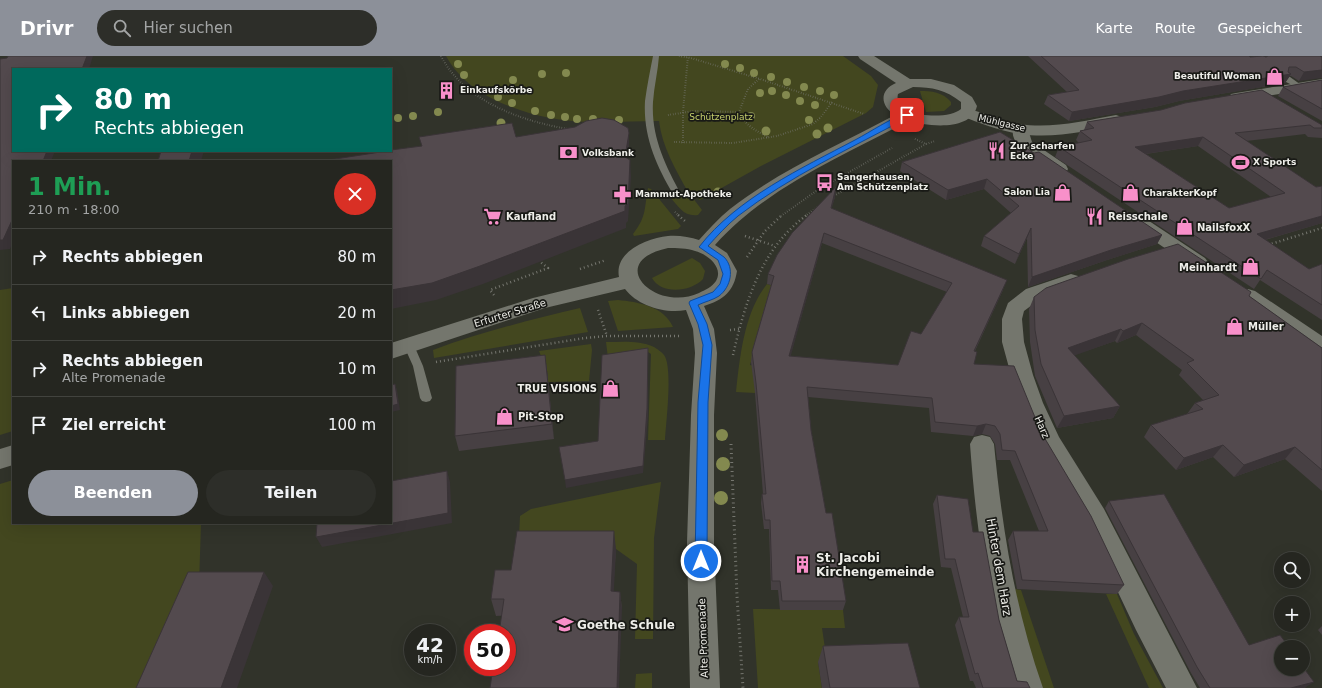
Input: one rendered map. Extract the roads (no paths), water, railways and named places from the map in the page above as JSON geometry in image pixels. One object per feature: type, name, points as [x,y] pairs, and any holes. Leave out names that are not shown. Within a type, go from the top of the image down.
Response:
[{"type":"main road","points":[[865,56],[907,84]]},
{"type":"main road","points":[[1223,99],[1322,83]]},
{"type":"main road","points":[[907,84],[934,84],[954,90],[964,96],[969,103],[966,113],[958,118],[944,121],[921,120],[907,115],[892,105],[890,98],[896,88],[907,84]]},
{"type":"main road","points":[[1259,93],[1278,104]]},
{"type":"main road","name":"Mühlgasse","points":[[966,113],[997,124],[1039,131],[1072,129],[1133,117]]},
{"type":"main road","points":[[703,247],[734,216],[768,191],[907,115]]},
{"type":"main road","points":[[1021,129],[1022,139],[1026,145],[1077,180]]},
{"type":"main road","points":[[1125,213],[1211,271]]},
{"type":"main road","points":[[668,242],[686,242],[703,247],[716,254],[724,263],[727,274],[726,279],[716,294],[693,303],[678,305],[654,301],[641,295],[630,282],[628,276],[630,264],[638,254],[644,250],[668,242]]},
{"type":"main road","points":[[1152,254],[1175,247]]},
{"type":"main road","name":"Harz","points":[[1092,272],[1033,294],[1015,308],[1012,319],[1013,342],[1029,396],[1049,441],[1095,517],[1146,622],[1182,688]]},
{"type":"main road","name":"Erfurter Straße","points":[[400,348],[540,303],[630,282]]},
{"type":"main road","points":[[1230,284],[1317,337]]},
{"type":"main road","name":"Alte Promenade","points":[[693,303],[705,333],[707,351],[703,408],[701,561],[702,642],[705,688]]},
{"type":"main road","name":"Hinter dem Harz","points":[[982,444],[984,475],[1000,584],[1020,667],[1028,688]]},
{"type":"main road","points":[[0,459],[12,455]]},
{"type":"lane","points":[[656,56],[649,108],[652,141],[660,163],[677,194]]},
{"type":"lane","points":[[1287,79],[1300,87]]},
{"type":"lane","points":[[400,348],[418,366],[426,398]]},
{"type":"place","name":"Beautiful Woman","points":[[1274,76]]},
{"type":"place","name":"Einkaufskörbe","points":[[447,90]]},
{"type":"place","name":"Zur scharfen Ecke","points":[[997,151]]},
{"type":"place","name":"Volksbank","points":[[569,153]]},
{"type":"place","name":"X Sports","points":[[1240,162]]},
{"type":"place","name":"Sangerhausen, Am Schützenplatz","points":[[824,182]]},
{"type":"place","name":"Salon Lia","points":[[1063,192]]},
{"type":"place","name":"CharakterKopf","points":[[1130,193]]},
{"type":"place","name":"Mammut-Apotheke","points":[[622,194]]},
{"type":"place","name":"Kaufland","points":[[493,216]]},
{"type":"place","name":"Reisschale","points":[[1095,216]]},
{"type":"place","name":"NailsfoxX","points":[[1184,227]]},
{"type":"place","name":"Meinhardt","points":[[1250,267]]},
{"type":"place","name":"Müller","points":[[1235,326]]},
{"type":"place","name":"TRUE VISIONS","points":[[610,388]]},
{"type":"place","name":"Pit-Stop","points":[[505,416]]},
{"type":"place","name":"St. Jacobi Kirchengemeinde","points":[[803,565]]},
{"type":"place","name":"Goethe Schule","points":[[564,625]]},
{"type":"park label","name":"Schützenplatz","points":[[721,117]]}]
